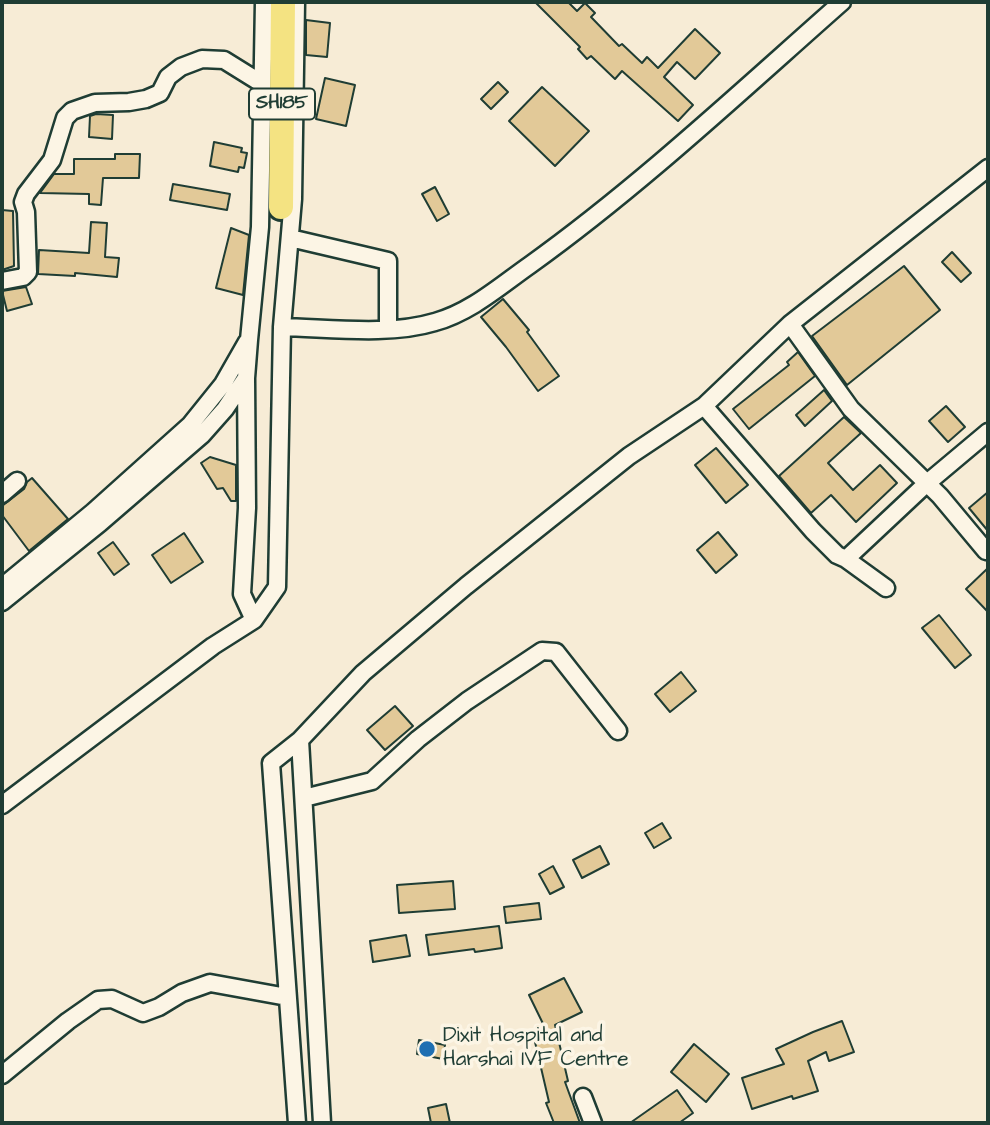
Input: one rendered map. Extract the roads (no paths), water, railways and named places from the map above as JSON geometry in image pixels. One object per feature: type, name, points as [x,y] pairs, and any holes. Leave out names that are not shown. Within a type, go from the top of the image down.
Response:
[{"type":"main road","name":"SH185","points":[[281,207],[283,2]]},
{"type":"street","points":[[254,620],[242,594],[247,508],[246,378],[260,227],[264,2]]},
{"type":"street","points":[[2,805],[213,646],[254,620],[277,587],[282,327],[293,199],[296,2]]},
{"type":"street","points":[[282,327],[388,329],[422,326],[469,308],[589,220],[842,2]]},
{"type":"street","points":[[2,281],[23,277],[28,272],[26,212],[23,202],[51,160],[65,118],[72,111],[95,103],[146,99],[160,93],[168,77],[181,67],[202,60],[224,60],[261,83]]},
{"type":"street","points":[[297,1123],[271,763],[300,740],[363,673],[466,586],[629,456],[704,406],[790,324],[988,168]]},
{"type":"street","points":[[290,238],[388,261],[388,329]]},
{"type":"street","points":[[790,324],[851,409],[940,496],[986,551]]},
{"type":"street","points":[[2,587],[93,512],[190,425],[223,384],[248,340]]},
{"type":"street","points":[[2,602],[100,523],[202,435],[225,409],[246,378]]},
{"type":"street","points":[[704,406],[813,531],[837,555],[886,588]]},
{"type":"street","points":[[846,559],[988,432]]},
{"type":"street","points":[[2,494],[17,481]]},
{"type":"street","points":[[304,798],[372,781],[418,739],[467,701],[541,651],[556,652],[618,731]]},
{"type":"street","points":[[300,740],[322,1123]]},
{"type":"street","points":[[2,1075],[98,1000],[112,999],[143,1013],[210,983],[287,997]]},
{"type":"street","points":[[583,1097],[593,1123]]},
{"type":"place","name":"Dixit Hospital and Harshai IVF Centre","points":[[427,1049]]}]
